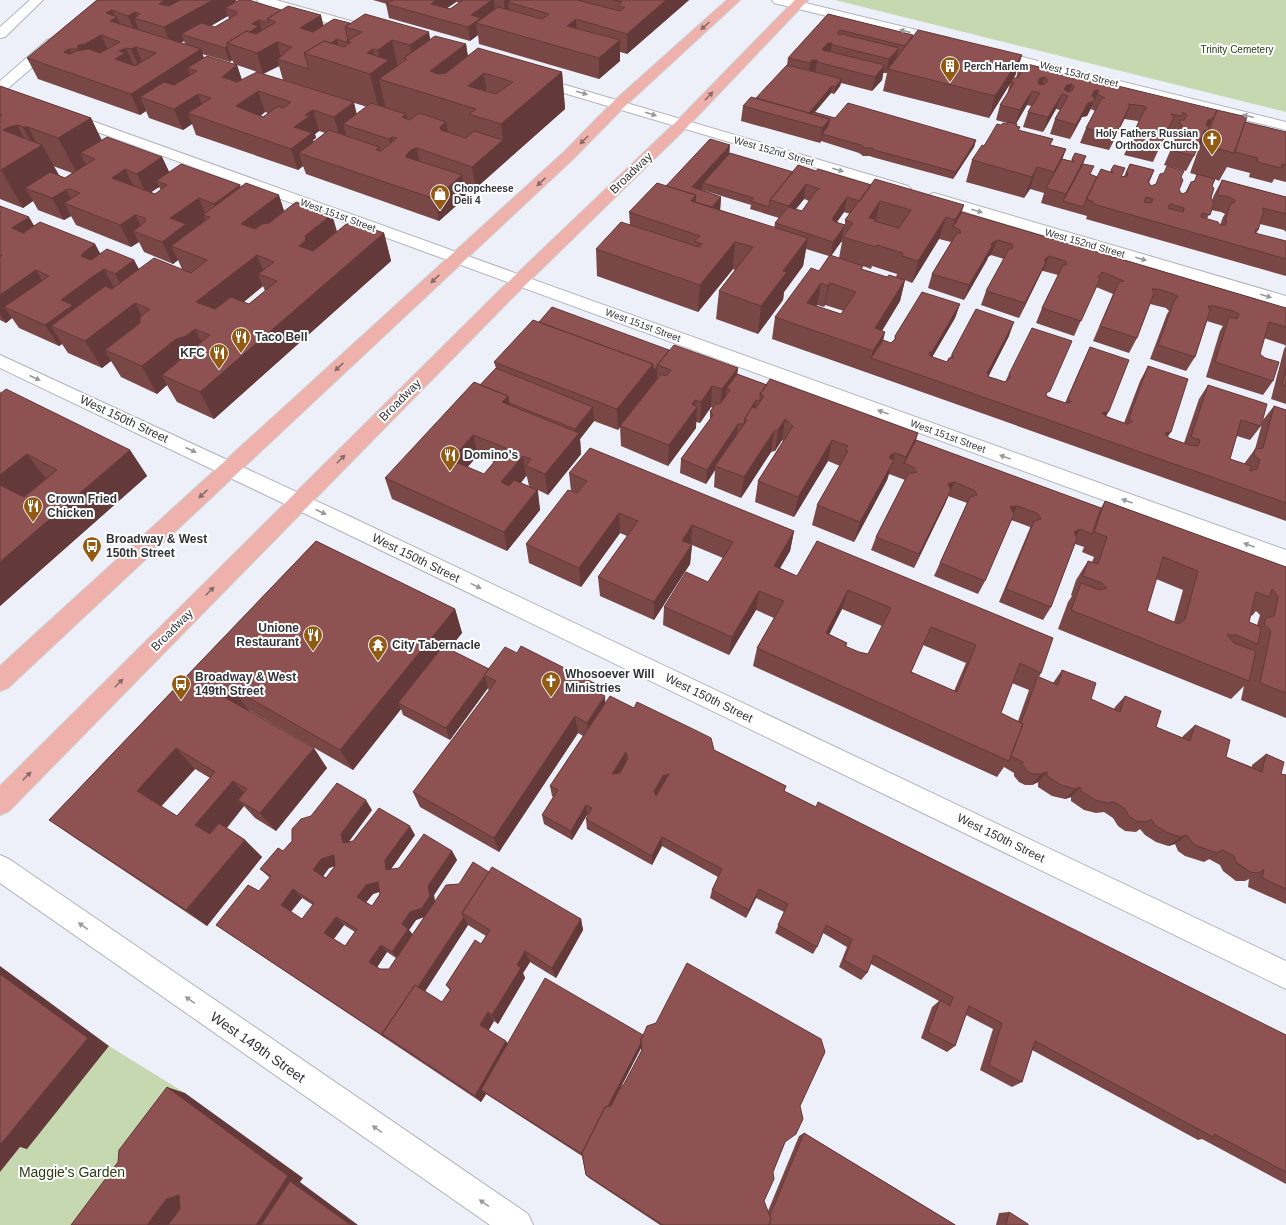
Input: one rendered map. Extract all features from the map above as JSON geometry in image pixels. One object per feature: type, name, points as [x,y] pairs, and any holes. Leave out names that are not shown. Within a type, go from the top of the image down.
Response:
[{"type":"main road","points":[[0,681],[569,155],[619,104],[734,0]]},
{"type":"main road","name":"Broadway","points":[[0,803],[520,280],[682,124],[800,2]]},
{"type":"street","points":[[0,34],[36,0]]},
{"type":"street","points":[[263,0],[370,31]]},
{"type":"street","points":[[778,0],[800,2],[954,44]]},
{"type":"street","points":[[4,92],[59,36]]},
{"type":"street","name":"West 153rd Street","points":[[977,49],[1286,126]]},
{"type":"street","name":"West 152nd Street","points":[[523,76],[1286,302]]},
{"type":"street","name":"West 151st Street","points":[[50,110],[1286,559]]},
{"type":"street","name":"West 150th Street","points":[[0,361],[230,469],[1286,975]]},
{"type":"street","name":"West 149th Street","points":[[0,868],[517,1225]]},
{"type":"green space","name":"Trinity Cemetery","points":[[835,0],[1286,0],[1286,112]]},
{"type":"green space","name":"Maggie's Garden","points":[[109,1046],[185,1093],[140,1153],[95,1225],[0,1225],[0,1172],[22,1145],[27,1148]]},
{"type":"building","points":[[97,0],[165,0],[159,4],[169,6],[180,0],[213,0],[164,27],[134,18],[140,14],[135,12],[128,16],[112,10],[106,13],[117,17],[110,21],[201,49],[131,94],[27,58]],"holes":[[[101,35],[120,42],[100,53],[89,49],[76,51],[70,54],[64,52],[69,49],[78,49],[78,45],[85,44]],[[136,47],[156,53],[135,66],[115,59],[125,53],[119,51],[126,48],[131,49]]]},
{"type":"building","points":[[239,0],[249,0],[281,10],[267,19],[268,23],[259,20],[252,24],[259,26],[250,32],[246,31],[227,43],[225,48],[181,34],[201,23],[215,27],[237,14],[237,12],[225,8]]},
{"type":"building","points":[[393,0],[436,0],[431,4],[450,9],[463,0],[492,0],[471,15],[481,18],[468,27],[386,4]]},
{"type":"building","points":[[511,0],[577,0],[620,11],[625,7],[618,6],[622,2],[613,0],[666,0],[627,34],[576,19],[567,26],[620,40],[599,58],[476,23],[498,7],[542,19],[549,14],[508,2]]},
{"type":"building","points":[[288,6],[321,15],[300,28],[313,32],[334,19],[350,23],[345,27],[348,43],[337,39],[331,43],[324,41],[304,53],[309,69],[277,59],[292,47],[277,42],[257,53],[227,43],[246,31],[256,34],[276,22],[267,19]]},
{"type":"building","points":[[365,14],[429,32],[410,45],[392,40],[378,50],[373,49],[367,53],[389,60],[370,74],[304,53],[324,41],[344,47],[351,42],[347,41],[362,32],[345,27]]},
{"type":"building","points":[[828,14],[913,35],[905,46],[840,30],[837,33],[839,35],[842,34],[899,48],[889,59],[833,45],[832,43],[828,43],[822,49],[824,51],[885,65],[875,77],[817,62],[817,60],[812,60],[810,63],[788,58]]},
{"type":"building","points":[[918,30],[1022,55],[995,96],[888,69]]},
{"type":"building","points":[[435,36],[466,44],[430,71],[438,74],[446,73],[478,48],[562,72],[501,124],[469,114],[476,109],[379,79],[407,59],[404,58]],"holes":[[[484,73],[513,82],[496,94],[468,86]]]},
{"type":"building","points":[[207,56],[237,65],[222,77],[237,82],[257,72],[354,102],[334,117],[313,110],[305,115],[310,116],[294,127],[312,133],[291,149],[188,113],[211,98],[198,94],[174,109],[140,97],[164,82],[174,85],[197,71],[187,68]],"holes":[[[258,91],[291,102],[283,108],[278,106],[263,117],[236,106]]]},
{"type":"building","points":[[1023,63],[1217,110],[1212,119],[1208,120],[1206,125],[1209,127],[1208,130],[1204,131],[1194,156],[1171,150],[1182,125],[1179,123],[1180,120],[1184,120],[1187,115],[1183,112],[1182,116],[1171,114],[1174,116],[1160,148],[1130,140],[1145,109],[1147,108],[1144,106],[1128,104],[1130,105],[1115,136],[1086,128],[1102,98],[1105,98],[1097,94],[1099,90],[1094,91],[1092,96],[1095,99],[1093,102],[1088,103],[1076,125],[1055,119],[1068,96],[1062,94],[1048,117],[1028,112],[1040,93],[1032,91],[1020,110],[1000,105],[1014,83],[1011,81],[1013,78],[1018,78],[1021,73],[1018,70]],"holes":[[[1045,77],[1048,80],[1045,84],[1040,85],[1038,82],[1040,78]],[[1072,84],[1074,86],[1072,91],[1068,92],[1064,89],[1067,85]]]},
{"type":"building","points":[[787,65],[842,79],[835,87],[832,86],[809,113],[756,98]]},
{"type":"building","points":[[0,86],[91,118],[58,138],[28,127],[17,125],[3,130],[42,145],[0,170],[0,116],[2,115],[0,114]]},
{"type":"building","points":[[751,97],[830,119],[822,128],[743,106]]},
{"type":"building","points":[[371,103],[406,114],[402,117],[410,120],[419,113],[446,122],[440,127],[441,130],[466,138],[474,131],[503,140],[472,167],[417,148],[411,150],[406,157],[462,175],[435,199],[299,153],[329,130],[379,147],[376,150],[381,151],[397,138],[392,137],[389,139],[343,124]]},
{"type":"building","points":[[848,103],[976,140],[956,172],[874,150],[872,148],[865,148],[861,145],[822,134],[828,126],[830,119],[811,114],[813,112],[835,118]]},
{"type":"building","points":[[1217,110],[1247,117],[1234,153],[1204,145]]},
{"type":"building","points":[[1008,122],[1017,124],[1016,126],[1020,127],[1018,130],[1053,139],[1050,145],[1066,149],[1054,172],[1037,167],[1032,177],[972,160],[982,145],[984,146],[997,124],[1007,124]]},
{"type":"building","points":[[1245,122],[1286,132],[1286,165],[1282,164],[1281,168],[1257,162],[1258,158],[1235,152]]},
{"type":"building","points":[[107,137],[162,157],[137,174],[125,169],[112,178],[155,194],[167,185],[156,181],[181,164],[240,185],[214,204],[199,198],[170,218],[186,224],[162,242],[133,231],[145,222],[145,218],[135,215],[120,225],[64,203],[80,193],[70,189],[52,198],[25,188],[50,172],[65,178],[95,159],[80,153]]},
{"type":"building","points":[[710,139],[730,145],[692,187],[721,197],[712,207],[695,202],[696,195],[666,186]]},
{"type":"building","points":[[730,153],[793,172],[770,200],[769,207],[751,201],[754,198],[703,183]]},
{"type":"building","points":[[1075,153],[1086,156],[1066,194],[1046,188],[1062,159],[1074,162],[1072,159]]},
{"type":"building","points":[[1083,164],[1094,166],[1090,174],[1097,177],[1083,207],[1063,201]]},
{"type":"building","points":[[1130,164],[1154,170],[1148,181],[1151,186],[1156,184],[1160,174],[1164,173],[1167,166],[1184,171],[1181,177],[1183,180],[1179,190],[1182,194],[1187,192],[1191,182],[1195,181],[1197,174],[1215,179],[1212,186],[1214,188],[1211,198],[1214,203],[1210,215],[1202,213],[1201,217],[1218,222],[1220,225],[1225,225],[1231,203],[1234,203],[1235,200],[1229,197],[1217,195],[1222,180],[1286,197],[1286,214],[1263,208],[1262,210],[1264,211],[1258,230],[1256,229],[1255,233],[1286,241],[1286,259],[1093,204],[1094,202],[1086,199],[1101,169],[1113,173],[1111,170],[1114,165],[1125,168],[1121,177],[1127,176],[1128,173],[1126,173]],"holes":[[[1146,197],[1153,199],[1151,203],[1144,202]],[[1170,204],[1184,208],[1183,212],[1168,208]]]},
{"type":"building","points":[[798,165],[816,171],[818,169],[871,185],[860,201],[847,197],[832,219],[835,222],[845,225],[833,242],[775,223],[788,207],[802,211],[816,191],[820,189],[806,184],[789,206],[770,200]]},
{"type":"building","points":[[875,179],[964,205],[955,220],[946,217],[918,261],[902,256],[903,253],[843,237],[853,223],[845,220]],"holes":[[[880,201],[911,210],[899,228],[874,221],[875,219],[869,218]]]},
{"type":"building","points":[[246,183],[279,195],[241,224],[255,229],[262,224],[269,223],[296,202],[332,214],[305,236],[306,240],[299,246],[313,251],[350,221],[384,233],[200,392],[162,375],[210,335],[195,329],[186,336],[176,339],[142,366],[105,350],[140,323],[140,317],[150,309],[135,303],[85,341],[51,326],[105,286],[112,289],[154,258],[191,273],[207,260],[171,246],[210,217],[203,215]],"holes":[[[257,255],[274,262],[258,274],[277,281],[249,304],[231,297],[215,309],[196,302]]]},
{"type":"building","points":[[657,183],[696,195],[691,201],[808,238],[783,271],[787,272],[761,306],[719,291],[753,247],[735,242],[700,285],[596,249],[621,222],[699,247],[702,244],[694,241],[700,236],[629,212]]},
{"type":"building","points":[[0,206],[29,217],[12,228],[23,233],[40,222],[95,244],[81,256],[91,260],[107,249],[134,260],[115,274],[104,269],[92,277],[61,300],[73,305],[45,325],[4,307],[49,276],[36,270],[0,295],[0,257],[2,255],[0,255]]},
{"type":"building","points":[[962,212],[1286,308],[1286,327],[1269,322],[1260,354],[1265,358],[1279,362],[1273,381],[1215,362],[1229,317],[1237,319],[1239,314],[1233,311],[1208,306],[1210,310],[1195,357],[1158,345],[1175,299],[1178,297],[1174,294],[1158,289],[1152,289],[1154,293],[1137,338],[1100,326],[1119,282],[1124,281],[1102,272],[1098,277],[1100,279],[1081,321],[1042,308],[1063,265],[1067,264],[1065,261],[1049,256],[1044,260],[1046,262],[1025,303],[986,291],[1009,249],[1013,248],[1012,244],[997,240],[991,244],[992,246],[969,285],[932,274],[957,233],[961,233],[959,229],[953,227]]},
{"type":"building","points":[[830,255],[863,266],[861,269],[887,277],[889,275],[905,280],[875,328],[885,332],[873,351],[775,317],[811,268],[819,271]],"holes":[[[821,283],[828,286],[830,283],[856,292],[841,314],[807,303]]]},
{"type":"building","points":[[922,292],[960,304],[932,352],[929,352],[930,356],[947,362],[949,358],[953,358],[952,354],[976,309],[1014,322],[987,372],[989,377],[1005,382],[1011,377],[1009,374],[1032,328],[1072,341],[1050,391],[1046,393],[1047,397],[1066,403],[1071,402],[1068,398],[1090,347],[1129,360],[1109,411],[1102,413],[1107,417],[1127,424],[1132,422],[1129,418],[1148,366],[1188,379],[1171,432],[1165,433],[1169,438],[1189,445],[1198,446],[1200,440],[1191,437],[1208,385],[1267,404],[1261,426],[1241,420],[1230,459],[1251,466],[1250,471],[1257,469],[1260,460],[1254,455],[1255,449],[1263,448],[1274,406],[1286,410],[1286,503],[871,358],[883,340],[891,343],[896,338],[895,336]]},
{"type":"building","points":[[552,307],[669,350],[653,371],[653,364],[539,322]]},
{"type":"building","points":[[533,320],[653,364],[617,409],[494,362]]},
{"type":"building","points":[[674,345],[738,368],[722,389],[712,386],[701,402],[695,400],[692,404],[697,407],[669,445],[620,426],[661,374],[666,376],[671,370],[657,365]]},
{"type":"building","points":[[1286,367],[1286,386],[1282,385]]},
{"type":"building","points":[[496,368],[593,407],[575,429],[509,403],[508,396],[480,385]]},
{"type":"building","points":[[737,374],[767,385],[760,394],[760,401],[756,400],[745,418],[744,424],[738,424],[707,470],[681,459],[713,415],[710,411],[717,403],[720,404],[730,390],[726,389]]},
{"type":"building","points":[[770,379],[918,433],[906,457],[895,453],[889,458],[894,460],[860,522],[817,505],[848,451],[845,450],[848,446],[832,440],[798,497],[758,481],[793,426],[785,419],[778,430],[774,431],[744,477],[715,466],[747,420],[745,418],[752,407],[756,408],[764,396],[760,394]]},
{"type":"building","points":[[474,382],[508,396],[502,402],[579,433],[545,474],[526,466],[531,459],[523,456],[501,482],[509,486],[514,480],[537,490],[504,532],[385,478]],"holes":[[[473,435],[506,448],[484,474],[451,460]]]},
{"type":"building","points":[[6,389],[130,450],[0,562],[0,485],[24,497],[57,470],[27,454],[0,475],[0,394]]},
{"type":"building","points":[[916,440],[1101,508],[1092,534],[1080,529],[1074,532],[1077,538],[1051,607],[1006,589],[1034,521],[1041,519],[1037,513],[1017,506],[1010,507],[1014,514],[985,581],[940,563],[970,497],[977,495],[974,490],[954,482],[948,484],[951,490],[919,554],[876,537],[908,474],[917,472],[913,467],[904,463]]},
{"type":"building","points":[[590,448],[794,531],[774,566],[797,576],[817,541],[1053,638],[1041,673],[1020,663],[1001,713],[1023,724],[1009,761],[757,648],[784,601],[759,591],[732,637],[664,607],[686,572],[708,582],[733,542],[692,525],[682,541],[692,544],[654,602],[598,577],[638,521],[619,513],[579,568],[526,544],[568,490],[577,493],[587,481],[569,473]],"holes":[[[848,590],[891,608],[868,654],[845,646],[847,643],[826,633]],[[931,627],[976,645],[957,692],[911,672]]]},
{"type":"building","points":[[1105,501],[1286,567],[1286,693],[1260,683],[1271,631],[1264,624],[1266,618],[1274,616],[1278,597],[1272,589],[1270,597],[1256,592],[1249,622],[1261,627],[1258,644],[1236,635],[1227,635],[1234,643],[1256,651],[1249,681],[1071,610],[1081,583],[1100,590],[1107,588],[1102,583],[1083,576],[1088,561],[1098,564],[1107,537],[1094,532]],"holes":[[[1163,557],[1198,571],[1185,619],[1179,624],[1147,611]]]},
{"type":"building","points":[[316,541],[455,609],[340,750],[232,688],[224,697],[314,748],[260,813],[238,800],[247,789],[233,781],[195,825],[210,834],[219,823],[245,840],[186,910],[49,820]],"holes":[[[176,748],[215,772],[177,816],[137,791]]]},
{"type":"building","points":[[443,646],[489,669],[446,728],[398,703]]},
{"type":"building","points":[[521,646],[600,686],[596,692],[605,696],[587,723],[575,716],[494,838],[413,792],[496,681],[484,675],[505,647],[517,653]]},
{"type":"building","points":[[1062,670],[1096,683],[1091,699],[1120,712],[1125,696],[1161,711],[1156,727],[1190,741],[1195,725],[1230,740],[1226,757],[1262,772],[1266,754],[1284,762],[1281,774],[1286,775],[1286,889],[1262,878],[1264,869],[1259,873],[1250,872],[1236,862],[1234,856],[1222,850],[1217,853],[1197,846],[1187,835],[1181,837],[1168,833],[1156,826],[1151,819],[1147,822],[1136,821],[1129,816],[1124,808],[1114,802],[1107,803],[1095,800],[1081,791],[1080,787],[1075,789],[1061,785],[1047,776],[1047,772],[1033,774],[1027,771],[1022,765],[1023,762],[1011,756],[1023,724],[1021,723],[1037,678],[1039,677],[1058,685]]},
{"type":"building","points":[[610,696],[634,708],[637,702],[711,738],[714,750],[786,786],[784,791],[816,807],[818,802],[1286,1035],[1286,1172],[1214,1134],[1213,1137],[1035,1041],[1022,1082],[989,1065],[1002,1023],[969,1006],[955,1046],[928,1032],[940,1000],[950,1006],[953,997],[874,955],[867,973],[844,960],[852,939],[826,925],[817,947],[778,925],[788,904],[759,889],[749,910],[712,890],[722,869],[662,837],[652,856],[586,819],[592,808],[586,805],[571,831],[542,815],[558,790],[550,786]],"holes":[[[626,752],[628,758],[620,773],[612,774]],[[669,774],[656,796],[654,791],[663,776]]]},
{"type":"building","points":[[337,783],[366,800],[341,834],[343,843],[353,841],[379,808],[410,826],[385,860],[386,870],[399,868],[424,834],[452,851],[428,886],[430,896],[422,908],[410,912],[402,924],[408,929],[392,952],[381,945],[369,962],[380,969],[389,969],[446,885],[459,884],[473,862],[489,872],[462,913],[464,917],[418,987],[415,985],[382,1034],[385,1037],[216,925],[248,885],[259,891],[271,876],[260,869],[278,848],[283,851],[292,841],[292,829],[301,819],[311,816]],"holes":[[[334,855],[335,866],[326,878],[313,870],[321,859]],[[378,882],[380,894],[372,906],[357,897],[366,885]],[[293,889],[314,903],[302,919],[281,905]],[[336,917],[357,929],[345,946],[324,933]]]},
{"type":"building","points":[[492,867],[581,919],[552,968],[525,951],[517,965],[521,968],[492,1015],[488,1012],[480,1025],[506,1041],[475,1096],[382,1034],[415,985],[442,1002],[451,989],[446,985],[475,940],[481,944],[490,930],[462,913]]},
{"type":"building","points":[[687,963],[821,1039],[825,1052],[800,1106],[803,1119],[796,1134],[785,1142],[773,1172],[774,1179],[764,1201],[771,1219],[769,1225],[663,1225],[586,1175],[582,1153],[605,1107],[611,1106],[642,1050],[641,1039],[647,1026],[656,1023]]},
{"type":"building","points":[[0,974],[88,1038],[1,1144],[0,1143]]},
{"type":"building","points":[[545,978],[643,1035],[641,1043],[608,1106],[605,1107],[582,1154],[481,1090]]},
{"type":"building","points":[[167,1087],[288,1176],[256,1225],[168,1225],[180,1209],[179,1195],[166,1199],[147,1225],[71,1225],[118,1162],[119,1150]]},
{"type":"building","points":[[804,1133],[955,1225],[769,1225],[771,1219],[770,1215]]},
{"type":"building","points":[[290,1181],[351,1225],[261,1225]]},
{"type":"building","points":[[1009,1212],[1028,1224],[1028,1225],[1006,1225]]},
{"type":"place","name":"Perch Harlem","points":[[950,83]]},
{"type":"place","name":"Holy Fathers Russian Orthodox Church","points":[[1212,156]]},
{"type":"place","name":"Chopcheese Deli 4","points":[[440,211]]},
{"type":"place","name":"Taco Bell","points":[[241,354]]},
{"type":"place","name":"KFC","points":[[219,370]]},
{"type":"place","name":"Domino's","points":[[450,472]]},
{"type":"place","name":"Crown Fried Chicken","points":[[33,523]]},
{"type":"place","name":"Broadway & West 150th Street","points":[[92,563]]},
{"type":"place","name":"Unione Restaurant","points":[[313,652]]},
{"type":"place","name":"City Tabernacle","points":[[378,662]]},
{"type":"place","name":"Whosoever Will Ministries","points":[[551,698]]},
{"type":"place","name":"Broadway & West 149th Street","points":[[181,701]]}]
